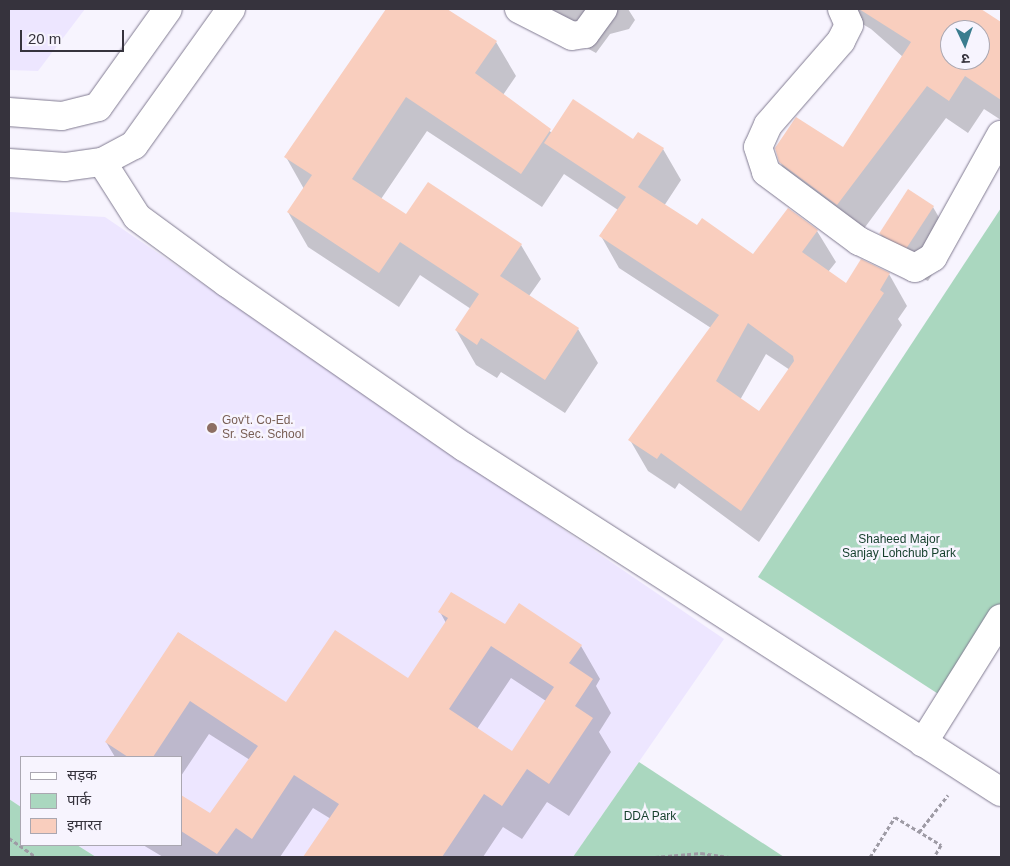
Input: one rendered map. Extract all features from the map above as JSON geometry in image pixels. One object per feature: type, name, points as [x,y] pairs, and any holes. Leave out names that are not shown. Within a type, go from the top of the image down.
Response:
[{"type":"street","points":[[9,112],[62,116],[98,107],[168,9]]},
{"type":"street","points":[[9,163],[65,166],[102,162],[134,145],[231,9]]},
{"type":"street","points":[[519,9],[572,36],[585,34],[602,9]]},
{"type":"street","points":[[842,9],[849,25],[841,41],[768,124],[758,148],[766,172],[859,241],[915,268],[933,257],[1001,135]]},
{"type":"street","points":[[102,162],[137,217],[227,283],[464,447],[1001,792]]},
{"type":"street","points":[[923,743],[1001,618]]},
{"type":"path","points":[[919,832],[968,770]]},
{"type":"path","points":[[870,857],[895,817],[941,845],[934,857]]},
{"type":"path","points":[[9,838],[20,846]]},
{"type":"path","points":[[20,846],[36,857]]},
{"type":"path","points":[[655,857],[701,853],[731,857]]},
{"type":"shaded area","points":[[9,9],[85,9],[38,71],[9,70]]},
{"type":"shaded area","name":"Gov't. Co-Ed. Sr. Sec. School","points":[[9,212],[105,217],[724,639],[573,857],[96,857],[79,846],[182,846],[182,756],[20,756],[20,806],[9,799]]},
{"type":"green space","name":"Shaheed Major Sanjay Lohchub Park","points":[[1001,208],[1001,615],[946,699],[758,577]]},
{"type":"green space","name":"DDA Park","points":[[639,762],[784,857],[573,857]]},
{"type":"green space","points":[[9,799],[20,806],[20,846],[79,846],[96,857],[9,857]]},
{"type":"building","points":[[386,9],[447,9],[497,41],[475,73],[551,129],[521,174],[406,97],[352,179],[406,214],[428,182],[522,244],[500,276],[579,328],[545,380],[481,338],[477,345],[455,330],[479,294],[400,242],[379,273],[287,212],[312,175],[284,157]]},
{"type":"building","points":[[859,9],[981,9],[1001,22],[1001,100],[965,76],[949,101],[927,86],[837,205],[779,162],[775,148],[796,117],[843,147],[911,42]]},
{"type":"building","points":[[573,99],[633,139],[638,132],[664,148],[638,187],[697,225],[702,218],[753,254],[788,208],[818,230],[802,252],[846,283],[861,259],[890,273],[880,290],[884,293],[741,511],[661,453],[657,459],[628,440],[719,315],[599,236],[626,197],[544,143]],"holes":[[[748,323],[793,356],[794,361],[759,411],[716,381]]]},
{"type":"building","points":[[908,189],[934,206],[905,250],[879,233]]},
{"type":"building","points":[[451,592],[505,624],[519,603],[582,645],[569,663],[593,679],[575,706],[593,718],[549,784],[527,769],[502,806],[484,794],[442,857],[303,857],[339,804],[294,775],[252,839],[236,828],[217,854],[182,832],[182,796],[210,813],[258,746],[190,701],[154,756],[126,756],[105,742],[178,632],[286,702],[335,630],[408,678],[448,618],[438,612]],"holes":[[[491,646],[554,687],[512,751],[449,709]]]},
{"type":"place","name":"Gov't. Co-Ed. Sr. Sec. School","points":[[212,428]]}]
